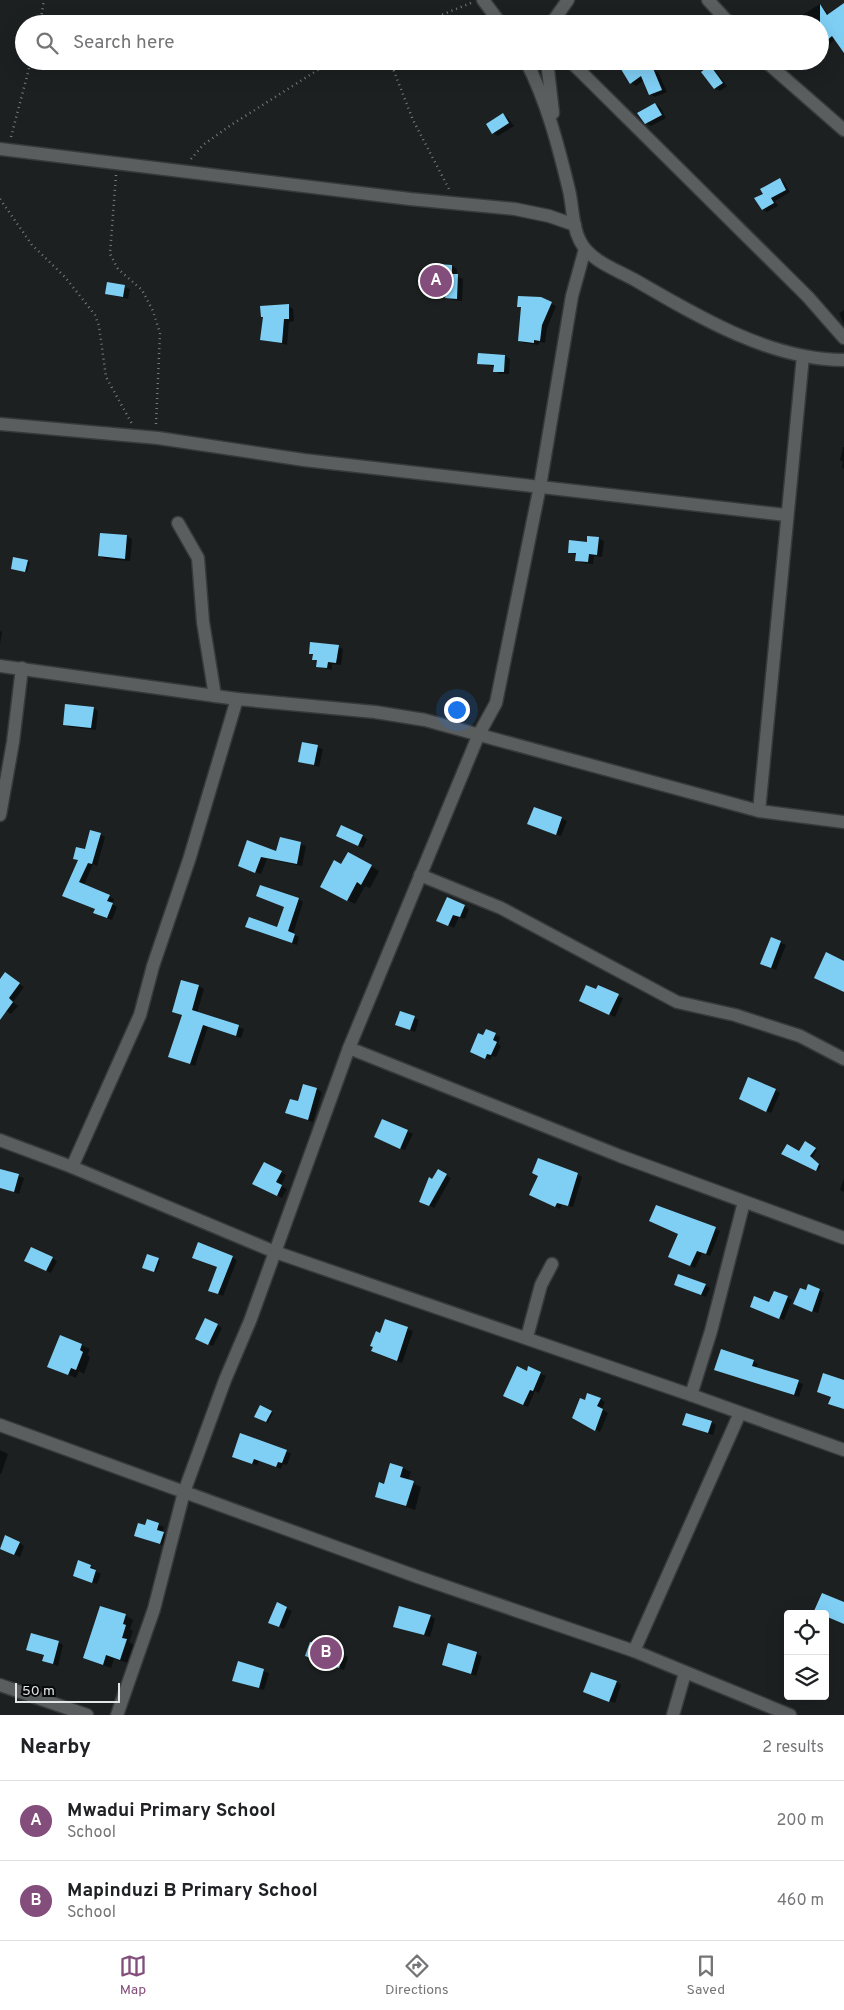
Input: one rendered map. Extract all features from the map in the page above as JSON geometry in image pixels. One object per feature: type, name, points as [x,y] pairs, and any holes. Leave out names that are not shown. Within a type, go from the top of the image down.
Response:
[{"type":"street","points":[[557,15],[568,0]]},
{"type":"street","points":[[708,0],[722,15]]},
{"type":"street","points":[[477,2],[491,15]]},
{"type":"street","points":[[530,70],[556,135]]},
{"type":"street","points":[[548,70],[556,135],[572,202],[575,225],[585,249],[594,257],[701,318],[738,335],[803,356],[844,360]]},
{"type":"street","points":[[579,70],[808,297],[844,338]]},
{"type":"street","points":[[775,70],[844,130]]},
{"type":"street","points":[[4,150],[515,209],[549,216],[575,225]]},
{"type":"street","points":[[117,1715],[154,1609],[184,1492],[224,1380],[250,1321],[349,1048],[479,734],[496,702],[540,486],[572,296],[585,249]]},
{"type":"street","points":[[759,811],[786,515],[803,356]]},
{"type":"street","points":[[0,424],[158,438],[304,460],[786,515]]},
{"type":"street","points":[[178,523],[198,558],[204,630],[215,696]]},
{"type":"street","points":[[0,666],[237,699],[375,712],[425,720],[759,811],[844,822]]},
{"type":"street","points":[[0,815],[13,742],[22,668]]},
{"type":"street","points":[[72,1168],[140,1015],[153,966],[189,860],[237,699]]},
{"type":"street","points":[[420,875],[501,908],[677,1002],[735,1015],[800,1036],[844,1059]]},
{"type":"street","points":[[349,1048],[620,1156],[844,1238]]},
{"type":"street","points":[[0,1140],[275,1252],[527,1337],[844,1450]]},
{"type":"street","points":[[691,1395],[711,1331],[744,1202]]},
{"type":"street","points":[[527,1337],[542,1285],[552,1264]]},
{"type":"street","points":[[634,1651],[740,1413]]},
{"type":"street","points":[[0,1425],[418,1577],[634,1651],[790,1715]]},
{"type":"street","points":[[673,1715],[685,1673]]},
{"type":"street","points":[[0,1685],[87,1715]]},
{"type":"path","points":[[42,15],[44,0]]},
{"type":"path","points":[[443,15],[477,2]]},
{"type":"path","points":[[4,150],[28,70]]},
{"type":"path","points":[[183,170],[210,139],[260,105],[317,70]]},
{"type":"path","points":[[394,70],[413,120],[456,203]]},
{"type":"path","points":[[117,163],[110,254],[118,269],[144,293],[153,311],[160,333],[158,438]]},
{"type":"path","points":[[0,199],[32,245],[65,278],[95,315],[99,326],[106,377],[129,416],[137,437]]},
{"type":"building","points":[[844,3],[844,53],[832,36],[829,38],[829,15],[827,15]]},
{"type":"building","points":[[820,4],[827,15],[820,15]]},
{"type":"building","points":[[621,70],[654,70],[662,90],[649,95],[641,76],[630,84]]},
{"type":"building","points":[[704,70],[714,70],[723,83],[714,89],[701,72]]},
{"type":"building","points":[[655,103],[662,115],[645,124],[637,113]]},
{"type":"building","points":[[503,113],[509,123],[492,134],[486,124]]},
{"type":"building","points":[[780,178],[786,190],[771,198],[774,203],[762,210],[754,198],[763,194],[760,189]]},
{"type":"building","points":[[437,264],[452,265],[452,274],[458,274],[457,299],[445,298],[446,294],[428,294],[430,272],[437,272]]},
{"type":"building","points":[[107,282],[125,285],[123,297],[105,294]]},
{"type":"building","points":[[518,296],[541,297],[552,302],[542,325],[540,341],[534,340],[534,343],[518,341],[521,307],[517,307]]},
{"type":"building","points":[[289,304],[289,319],[284,319],[282,343],[260,340],[263,317],[261,317],[260,306]]},
{"type":"building","points":[[478,353],[505,355],[504,372],[493,372],[494,365],[477,364]]},
{"type":"building","points":[[100,533],[127,535],[125,559],[98,556]]},
{"type":"building","points":[[587,536],[599,537],[597,555],[589,554],[588,562],[575,561],[576,553],[568,553],[569,540],[587,542]]},
{"type":"building","points":[[13,557],[28,560],[25,572],[11,569]]},
{"type":"building","points":[[310,642],[339,645],[336,663],[328,662],[327,668],[316,667],[317,660],[312,660],[313,654],[309,654]]},
{"type":"building","points":[[65,704],[94,707],[91,728],[63,725]]},
{"type":"building","points":[[302,742],[318,745],[314,765],[298,762]]},
{"type":"building","points":[[534,807],[562,817],[556,835],[527,824]]},
{"type":"building","points":[[341,825],[363,835],[358,846],[336,836]]},
{"type":"building","points":[[90,830],[101,833],[92,864],[88,863],[79,882],[110,895],[107,901],[113,903],[107,918],[93,913],[95,909],[62,896],[78,860],[73,859],[76,847],[85,849]]},
{"type":"building","points":[[280,837],[301,842],[297,864],[261,857],[255,873],[238,866],[247,840],[276,851]]},
{"type":"building","points":[[348,852],[372,865],[361,885],[357,882],[347,901],[320,887],[334,860],[341,864]]},
{"type":"building","points":[[260,885],[299,898],[288,931],[295,934],[292,943],[245,927],[249,917],[277,927],[284,907],[256,896]]},
{"type":"building","points":[[447,897],[465,905],[460,917],[453,915],[448,926],[436,921]]},
{"type":"building","points":[[771,937],[781,941],[771,968],[760,964]]},
{"type":"building","points":[[826,952],[844,961],[844,992],[814,978]]},
{"type":"building","points":[[5,972],[20,983],[9,998],[13,1002],[0,1020],[0,979]]},
{"type":"building","points":[[181,980],[199,985],[192,1010],[239,1025],[236,1036],[203,1025],[190,1064],[168,1057],[182,1015],[172,1012]]},
{"type":"building","points":[[586,985],[596,989],[598,985],[619,994],[609,1015],[579,1001]]},
{"type":"building","points":[[400,1011],[415,1016],[410,1030],[395,1025]]},
{"type":"building","points":[[486,1029],[496,1033],[493,1040],[497,1042],[491,1055],[487,1054],[485,1059],[470,1052],[478,1033],[483,1035]]},
{"type":"building","points":[[748,1077],[776,1089],[766,1112],[739,1099]]},
{"type":"building","points":[[303,1084],[317,1088],[308,1120],[285,1113],[290,1099],[298,1101]]},
{"type":"building","points":[[382,1119],[408,1130],[400,1149],[374,1137]]},
{"type":"building","points":[[805,1141],[816,1148],[810,1156],[819,1164],[816,1171],[781,1154],[787,1144],[799,1151]]},
{"type":"building","points":[[538,1158],[578,1173],[568,1206],[557,1203],[555,1207],[529,1195],[538,1176],[532,1173]]},
{"type":"building","points":[[264,1162],[282,1171],[276,1182],[282,1185],[277,1196],[252,1184]]},
{"type":"building","points":[[0,1169],[19,1174],[14,1192],[0,1188]]},
{"type":"building","points":[[438,1169],[447,1174],[429,1206],[419,1202],[429,1177],[432,1179]]},
{"type":"building","points":[[656,1205],[716,1227],[706,1254],[697,1251],[690,1266],[668,1257],[678,1234],[649,1221]]},
{"type":"building","points":[[198,1242],[233,1256],[218,1294],[208,1291],[217,1267],[192,1258]]},
{"type":"building","points":[[31,1247],[53,1257],[46,1271],[24,1261]]},
{"type":"building","points":[[147,1254],[159,1258],[154,1272],[142,1268]]},
{"type":"building","points":[[678,1274],[706,1284],[701,1295],[674,1285]]},
{"type":"building","points":[[808,1284],[820,1289],[812,1312],[793,1304],[800,1288],[806,1290]]},
{"type":"building","points":[[774,1291],[788,1296],[779,1319],[750,1307],[754,1296],[769,1302]]},
{"type":"building","points":[[205,1318],[218,1324],[208,1345],[195,1339]]},
{"type":"building","points":[[385,1319],[408,1327],[397,1361],[371,1351],[373,1347],[370,1346],[376,1331],[380,1333]]},
{"type":"building","points":[[60,1335],[82,1344],[80,1350],[83,1352],[76,1370],[71,1368],[68,1375],[47,1367]]},
{"type":"building","points":[[721,1349],[754,1360],[752,1366],[799,1380],[794,1395],[714,1370]]},
{"type":"building","points":[[517,1366],[527,1371],[528,1366],[541,1372],[533,1391],[530,1390],[523,1405],[503,1396]]},
{"type":"building","points":[[823,1373],[844,1380],[844,1409],[828,1404],[831,1397],[817,1392]]},
{"type":"building","points":[[587,1393],[601,1398],[597,1406],[603,1409],[595,1431],[572,1418],[580,1398],[585,1400]]},
{"type":"building","points":[[260,1405],[272,1411],[266,1422],[254,1417]]},
{"type":"building","points":[[686,1413],[712,1421],[708,1433],[682,1425]]},
{"type":"building","points":[[240,1433],[287,1450],[282,1463],[278,1462],[276,1467],[254,1459],[252,1464],[232,1457]]},
{"type":"building","points":[[390,1463],[403,1467],[400,1477],[414,1481],[406,1506],[375,1497],[379,1482],[384,1484]]},
{"type":"building","points":[[147,1519],[159,1523],[157,1530],[164,1532],[160,1544],[134,1536],[138,1523],[145,1525]]},
{"type":"building","points":[[5,1535],[20,1542],[14,1555],[0,1549]]},
{"type":"building","points":[[78,1560],[91,1565],[90,1568],[96,1570],[92,1583],[73,1576]]},
{"type":"building","points":[[822,1593],[844,1602],[844,1624],[829,1618],[829,1610],[814,1610]]},
{"type":"building","points":[[277,1602],[287,1607],[279,1627],[268,1623]]},
{"type":"building","points":[[100,1606],[126,1614],[123,1624],[126,1625],[122,1638],[127,1639],[120,1660],[106,1655],[103,1665],[83,1658]]},
{"type":"building","points":[[399,1606],[431,1615],[424,1635],[393,1627]]},
{"type":"building","points":[[31,1633],[59,1641],[53,1664],[42,1661],[44,1655],[26,1650]]},
{"type":"building","points":[[310,1642],[344,1653],[339,1668],[305,1656]]},
{"type":"building","points":[[448,1643],[477,1652],[471,1674],[442,1665]]},
{"type":"building","points":[[238,1661],[264,1669],[259,1688],[232,1681]]},
{"type":"building","points":[[591,1672],[617,1681],[609,1702],[583,1692]]},
{"type":"place","name":"Mwadui Primary School","points":[[436,281]]},
{"type":"place","name":"Mapinduzi B Primary School","points":[[326,1653]]}]
